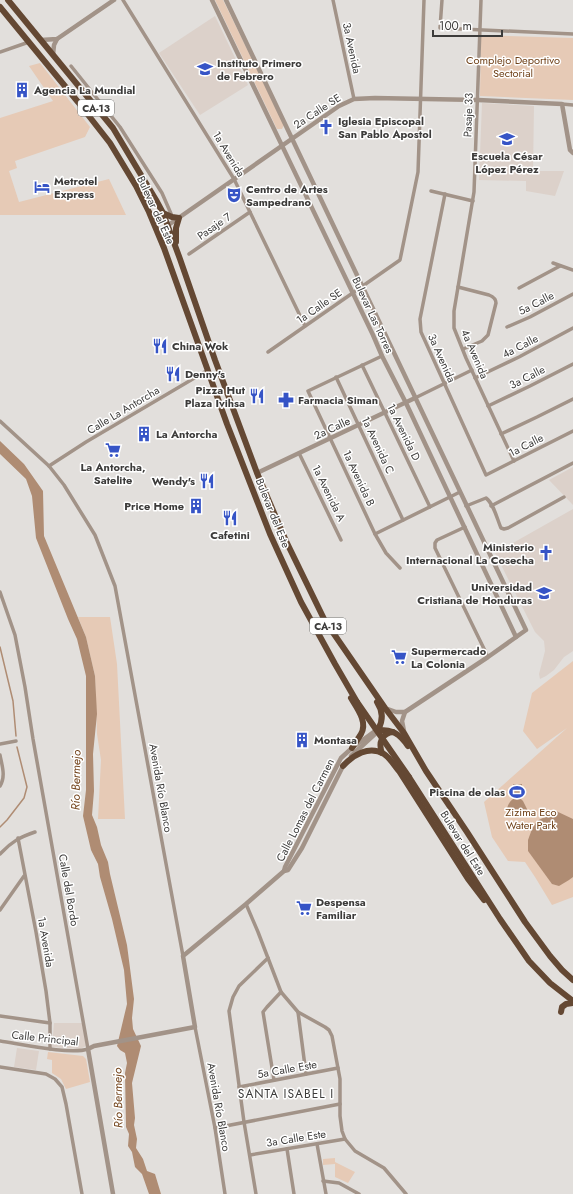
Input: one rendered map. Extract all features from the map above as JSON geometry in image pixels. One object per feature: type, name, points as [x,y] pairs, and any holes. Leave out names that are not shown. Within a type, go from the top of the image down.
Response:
[{"type":"highway","name":"Bulevar del Este","points":[[8,0],[113,128],[156,200],[176,247],[215,360],[257,473],[296,561],[325,621],[404,733],[426,771],[525,922],[550,956],[573,980]]},
{"type":"highway","name":"Bulevar del Este","points":[[0,7],[110,143],[136,186],[164,248],[227,424],[270,534],[301,602],[335,664],[357,702],[409,777],[500,919],[529,961],[550,983],[573,1002]]},
{"type":"highway","points":[[162,213],[179,218],[176,228],[176,247]]},
{"type":"highway","points":[[270,534],[278,561],[302,612],[361,716],[363,724],[362,731],[352,748]]},
{"type":"highway","points":[[333,632],[344,653],[380,706],[382,721],[378,730],[395,732],[406,743],[426,771]]},
{"type":"highway","points":[[382,753],[380,745],[382,738],[388,733],[395,732]]},
{"type":"highway","points":[[343,766],[350,759],[361,753],[376,751],[382,753],[390,759],[475,889],[500,919]]},
{"type":"highway","points":[[561,1012],[562,1007],[573,1002]]},
{"type":"street","points":[[41,40],[57,38],[114,0]]},
{"type":"street","name":"1a Avenida","points":[[123,0],[234,179],[305,326]]},
{"type":"street","name":"Bulevar Las Torres","points":[[212,0],[382,356],[406,403],[516,637],[526,630],[226,0]]},
{"type":"street","name":"3a Avenida","points":[[333,0],[354,100]]},
{"type":"street","points":[[420,98],[424,0]]},
{"type":"street","points":[[442,0],[440,28],[573,34]]},
{"type":"street","name":"Pasaje 33","points":[[473,201],[481,0]]},
{"type":"street","points":[[53,55],[54,45],[57,38]]},
{"type":"street","points":[[0,52],[29,42]]},
{"type":"street","points":[[71,66],[120,126],[162,193],[172,217]]},
{"type":"street","name":"2a Calle SE","points":[[167,226],[339,106],[354,100],[375,98],[420,98],[562,104]]},
{"type":"street","name":"1a Calle SE","points":[[268,352],[400,260],[418,172],[420,98]]},
{"type":"street","points":[[573,104],[562,104],[570,150],[573,153]]},
{"type":"street","points":[[431,191],[473,201]]},
{"type":"street","name":"3a Avenida","points":[[445,194],[420,319],[421,332],[486,475]]},
{"type":"street","name":"4a Avenida","points":[[473,201],[454,311],[454,328],[475,378],[514,461]]},
{"type":"street","name":"Pasaje 7","points":[[189,254],[250,212]]},
{"type":"street","points":[[553,263],[573,270]]},
{"type":"street","points":[[519,288],[560,266]]},
{"type":"street","points":[[458,287],[489,295],[496,300],[488,335],[482,340],[463,349]]},
{"type":"street","name":"5a Calle","points":[[507,327],[530,317],[573,294]]},
{"type":"street","name":"4a Calle","points":[[475,378],[519,358],[573,328]]},
{"type":"street","points":[[336,378],[382,356]]},
{"type":"street","name":"3a Calle","points":[[488,406],[573,364]]},
{"type":"street","name":"1a Avenida D","points":[[362,365],[430,507]]},
{"type":"street","name":"Calle La Antorcha","points":[[49,466],[86,442],[208,370]]},
{"type":"street","points":[[415,398],[472,370]]},
{"type":"street","name":"1a Avenida B","points":[[336,378],[308,391],[375,534],[386,553],[400,568]]},
{"type":"street","name":"1a Avenida C","points":[[336,378],[403,520]]},
{"type":"street","name":"2a Calle","points":[[257,473],[415,398]]},
{"type":"street","points":[[501,434],[573,399]]},
{"type":"street","name":"Avenida Río Blanco","points":[[0,421],[49,466],[64,486],[95,536],[115,586],[195,1027],[215,1128],[225,1194]]},
{"type":"street","name":"1a Calle","points":[[486,475],[573,432]]},
{"type":"street","name":"1a Avenida A","points":[[299,453],[342,540]]},
{"type":"street","points":[[492,506],[573,463]]},
{"type":"street","points":[[375,534],[460,492]]},
{"type":"street","points":[[466,506],[486,498],[492,506],[501,528],[504,529],[564,497]]},
{"type":"street","points":[[465,527],[437,540],[435,543],[435,548],[488,657]]},
{"type":"street","name":"Calle del Bordo","points":[[0,592],[15,635],[25,687],[113,1194]]},
{"type":"street","points":[[385,708],[396,712],[405,712],[516,637]]},
{"type":"street","points":[[404,733],[402,721],[405,712]]},
{"type":"street","name":"Calle Lomas del Carmen","points":[[183,956],[284,871],[288,870],[302,848],[346,761],[378,730]]},
{"type":"street","name":"Calle Lomas del Carmen","points":[[284,871],[342,758],[352,748],[378,730]]},
{"type":"street","points":[[0,744],[16,741]]},
{"type":"street","points":[[0,755],[4,775],[0,786]]},
{"type":"street","points":[[0,854],[18,838],[35,832]]},
{"type":"street","name":"1a Avenida","points":[[18,838],[24,876],[36,932],[50,1023],[50,1049]]},
{"type":"street","points":[[0,910],[24,876]]},
{"type":"street","points":[[246,904],[281,992],[298,1012],[324,1026],[329,1030],[332,1036],[340,1079],[342,1131],[345,1139],[355,1151],[384,1168],[406,1194]]},
{"type":"street","points":[[256,1194],[244,1122],[229,1011],[238,986],[268,958]]},
{"type":"street","points":[[274,1080],[264,1012],[281,992]]},
{"type":"street","points":[[298,1012],[306,1074]]},
{"type":"street","points":[[0,1016],[50,1023]]},
{"type":"street","points":[[88,1049],[94,1046],[195,1027]]},
{"type":"street","name":"Calle Principal","points":[[0,1041],[80,1052],[88,1049]]},
{"type":"street","points":[[0,1067],[46,1074],[62,1087],[82,1194]]},
{"type":"street","name":"5a Calle Este","points":[[239,1087],[338,1068]]},
{"type":"street","points":[[215,1128],[340,1104]]},
{"type":"street","name":"3a Calle Este","points":[[250,1155],[345,1139]]},
{"type":"street","points":[[317,1144],[326,1194]]},
{"type":"street","points":[[287,1149],[294,1194]]},
{"type":"street","points":[[323,1181],[339,1183],[359,1194]]},
{"type":"shaded area","name":"Instituto Primero de Febrero","points":[[215,16],[248,85],[200,115],[159,53]]},
{"type":"shaded area","name":"Escuela César López Pérez","points":[[482,103],[534,106],[533,171],[564,171],[555,196],[526,191],[526,181],[479,180]]},
{"type":"shaded area","points":[[0,441],[24,464],[43,491],[44,536],[86,637],[95,676],[97,714],[93,754],[94,791],[92,815],[108,862],[127,945],[134,999],[132,1018],[133,1029],[141,1046],[132,1083],[135,1118],[134,1125],[137,1139],[136,1148],[143,1159],[147,1171],[155,1174],[161,1194],[149,1194],[142,1174],[135,1167],[132,1152],[128,1146],[129,1134],[126,1127],[125,1073],[127,1063],[125,1053],[117,1046],[127,1004],[124,970],[98,864],[91,850],[83,816],[86,790],[86,676],[77,639],[36,538],[32,496],[26,479],[0,454]]},
{"type":"shaded area","points":[[573,467],[573,505],[549,480]]},
{"type":"shaded area","name":"Universidad Cristiana de Honduras","points":[[573,509],[573,651],[564,657],[554,670],[540,679],[539,674],[545,651],[544,641],[535,632],[495,553]]},
{"type":"shaded area","name":"Piscina de olas","points":[[513,784],[522,784],[521,799],[527,809],[525,812],[516,814],[507,813],[508,805],[513,799]]},
{"type":"shaded area","points":[[556,811],[573,819],[573,877],[559,886],[552,884],[528,851],[528,840],[537,821]]},
{"type":"shaded area","points":[[54,1023],[82,1023],[86,1046],[80,1049],[52,1047]]},
{"type":"shaded area","points":[[17,1048],[39,1051],[36,1070],[14,1067]]},
{"type":"green space","points":[[215,0],[223,0],[284,125],[282,129],[277,129]]},
{"type":"green space","name":"Complejo Deportivo Sectorial","points":[[481,35],[573,38],[573,100],[480,96]]},
{"type":"green space","points":[[40,63],[90,127],[85,137],[15,161],[17,168],[9,171],[19,202],[109,179],[126,215],[0,215],[0,118],[53,101],[29,66]]},
{"type":"green space","points":[[78,617],[110,617],[117,664],[125,819],[98,819],[101,760],[97,734],[95,676],[86,637]]},
{"type":"green space","name":"Zizima Eco Water Park","points":[[573,661],[573,897],[552,905],[525,862],[508,861],[492,837],[484,802],[567,728],[537,749],[523,731],[532,693]]},
{"type":"green space","points":[[48,1052],[83,1056],[86,1059],[90,1082],[66,1089],[61,1079],[52,1073],[52,1060],[47,1059]]},
{"type":"green space","points":[[335,1158],[335,1162],[355,1172],[348,1183],[335,1177],[335,1164],[323,1165],[323,1159]]},
{"type":"waterway","points":[[0,647],[13,701],[16,736]]},
{"type":"waterway","points":[[0,827],[24,798],[27,787],[17,747]]},
{"type":"place","name":"Instituto Primero de Febrero","points":[[205,69]]},
{"type":"place","name":"Agencia La Mundial","points":[[22,90]]},
{"type":"place","name":"Iglesia Episcopal San Pablo Apostol","points":[[326,127]]},
{"type":"place","name":"Escuela César López Pérez","points":[[507,139]]},
{"type":"place","name":"Metrotel Express","points":[[42,187]]},
{"type":"place","name":"Centro de Artes Sampedrano","points":[[234,195]]},
{"type":"place","name":"China Wok","points":[[160,346]]},
{"type":"place","name":"Denny's","points":[[173,374]]},
{"type":"place","name":"Pizza Hut Plaza Ivihsa","points":[[257,396]]},
{"type":"place","name":"Farmacia Siman","points":[[286,400]]},
{"type":"place","name":"La Antorcha","points":[[144,434]]},
{"type":"place","name":"La Antorcha, Satelite","points":[[113,450]]},
{"type":"place","name":"Wendy's","points":[[207,481]]},
{"type":"place","name":"Price Home","points":[[196,506]]},
{"type":"place","name":"Cafetini","points":[[230,518]]},
{"type":"place","name":"Ministerio Internacional La Cosecha","points":[[546,553]]},
{"type":"place","name":"Universidad Cristiana de Honduras","points":[[544,593]]},
{"type":"place","name":"Supermercado La Colonia","points":[[399,657]]},
{"type":"place","name":"Montasa","points":[[302,740]]},
{"type":"place","name":"Piscina de olas","points":[[517,792]]},
{"type":"place","name":"Despensa Familiar","points":[[304,908]]},
{"type":"district","name":"SANTA ISABEL I","points":[[286,1094]]},
{"type":"water label","name":"Río Bermejo","points":[[76,780]]},
{"type":"water label","name":"Río Bermejo","points":[[118,1098]]}]
